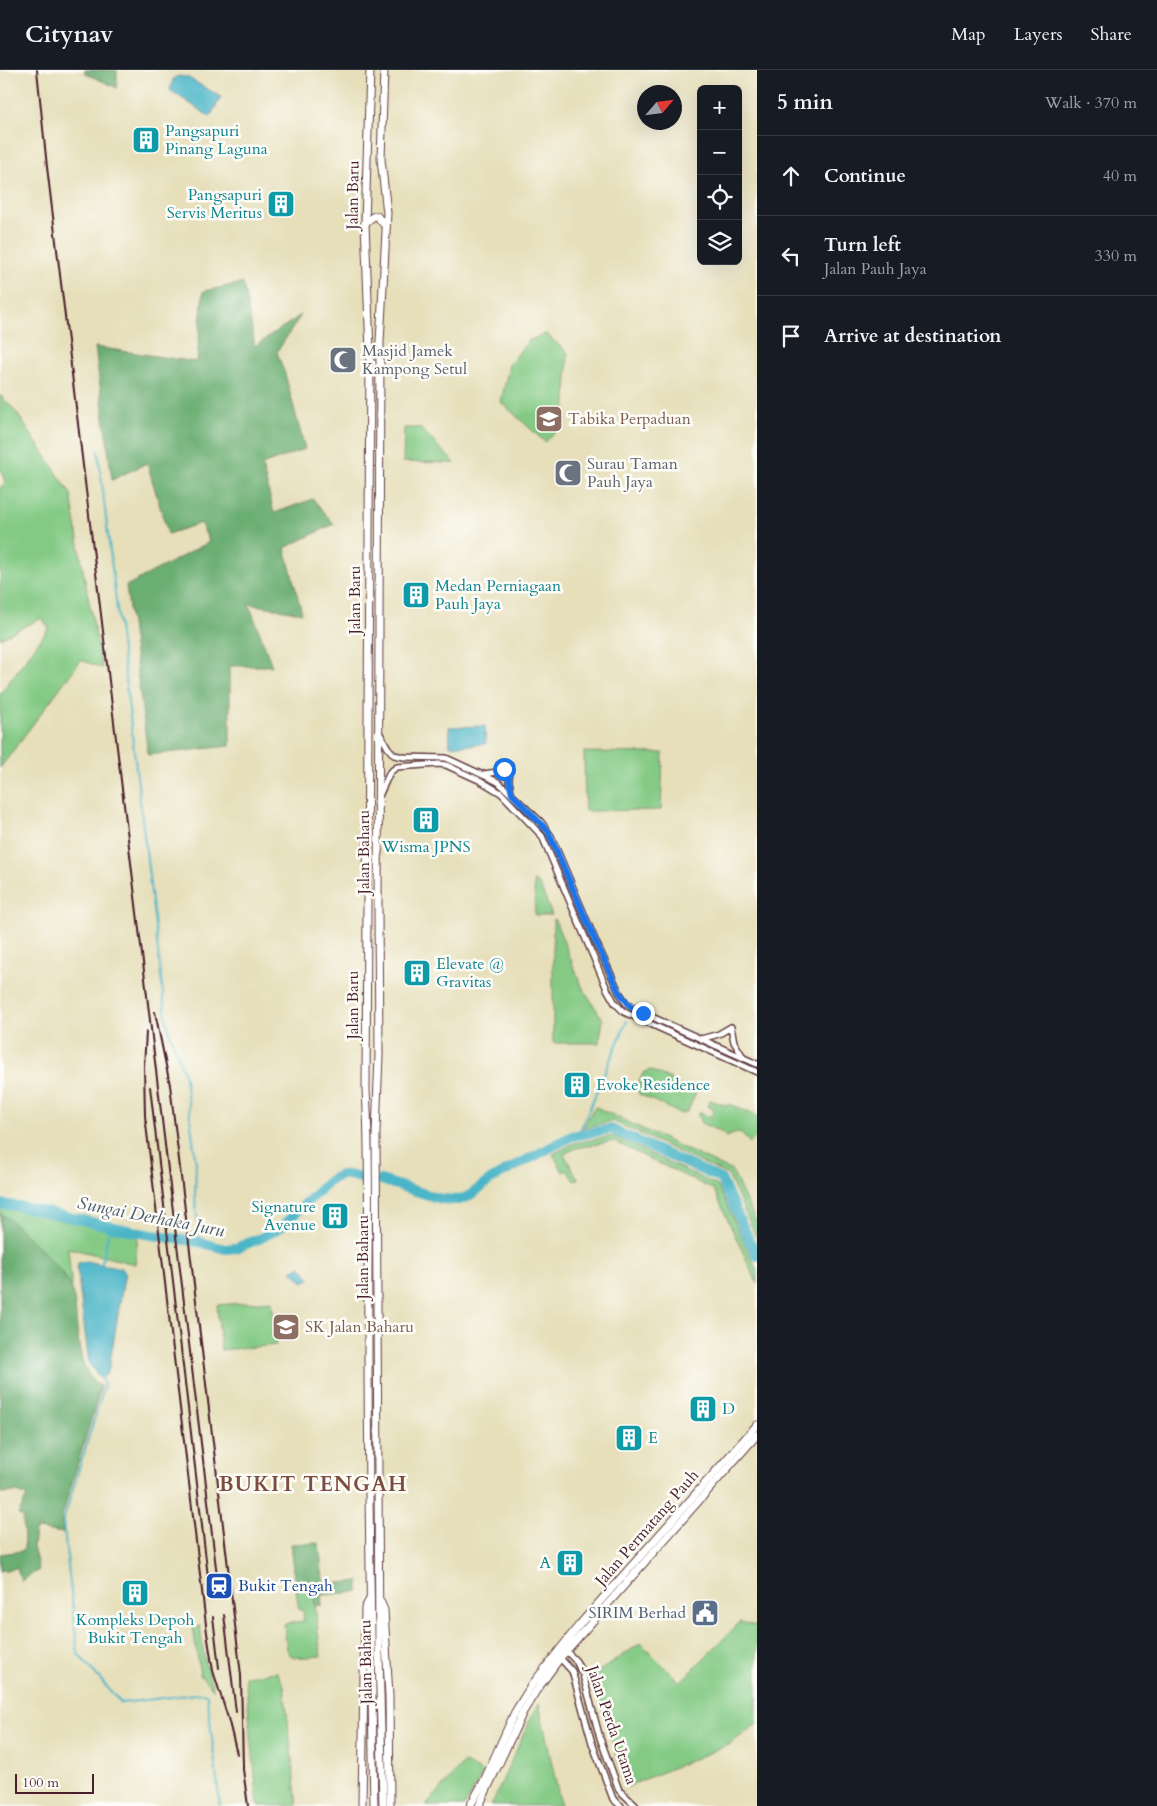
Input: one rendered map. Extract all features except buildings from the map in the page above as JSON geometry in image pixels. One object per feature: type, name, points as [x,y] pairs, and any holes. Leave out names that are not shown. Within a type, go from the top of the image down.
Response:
[{"type":"main road","name":"Jalan Baru","points":[[368,1131],[366,1090],[366,946],[370,351],[365,223],[370,70]]},
{"type":"main road","name":"Jalan Baru","points":[[378,798],[380,342],[388,214],[381,159],[384,70]]},
{"type":"main road","points":[[365,223],[374,216],[377,216],[387,228]]},
{"type":"main road","name":"Jalan Baharu","points":[[374,1599],[376,1132],[379,1055],[378,798]]},
{"type":"main road","name":"Jalan Baharu","points":[[368,1131],[375,1654],[374,1806]]},
{"type":"main road","name":"Jalan Permatang Pauh","points":[[470,1806],[484,1781],[515,1712],[540,1673],[580,1624],[757,1425]]},
{"type":"main road","name":"Jalan Permatang Pauh","points":[[479,1806],[523,1712],[560,1658],[757,1435]]},
{"type":"main road","points":[[362,1806],[365,1608],[374,1599],[384,1610],[390,1806]]},
{"type":"main road","name":"Jalan Baharu","points":[[375,1654],[383,1806]]},
{"type":"street","points":[[379,731],[384,743],[394,754],[404,757],[446,758],[498,782],[548,831],[595,940],[626,1003],[643,1013],[757,1064]]},
{"type":"street","points":[[378,798],[390,772],[401,766],[446,765],[494,788],[542,836],[607,988],[619,1008],[624,1012],[757,1072]]},
{"type":"street","points":[[483,774],[496,772],[510,766],[509,781],[512,794]]},
{"type":"street","points":[[701,1039],[719,1034],[731,1027],[734,1042],[743,1058]]},
{"type":"street","name":"Jalan Perda Utama","points":[[566,1651],[576,1661],[583,1675],[600,1738],[619,1790],[636,1806]]},
{"type":"street","name":"Jalan Perda Utama","points":[[560,1658],[572,1671],[592,1743],[613,1799],[621,1806]]},
{"type":"green space","points":[[85,70],[117,70],[117,88],[85,73]]},
{"type":"green space","points":[[243,283],[255,346],[301,315],[277,352],[285,374],[305,449],[262,465],[274,513],[313,499],[334,524],[285,548],[302,613],[249,604],[272,666],[230,666],[230,746],[148,755],[126,586],[209,542],[201,523],[168,534],[147,463],[112,480],[95,347],[197,362],[203,291]]},
{"type":"green space","points":[[546,334],[568,353],[565,423],[545,442],[501,402],[509,365],[528,341]]},
{"type":"green space","points":[[0,395],[16,412],[71,494],[83,570],[102,668],[81,660],[0,768],[0,694],[49,628],[42,618],[0,638],[0,487],[6,483],[0,470]]},
{"type":"green space","points":[[404,428],[420,428],[455,463],[403,462]]},
{"type":"green space","points":[[584,752],[663,753],[661,810],[585,811]]},
{"type":"green space","points":[[534,880],[540,886],[552,915],[535,915]]},
{"type":"green space","points":[[553,919],[581,985],[603,1020],[599,1043],[553,1043]]},
{"type":"green space","points":[[650,1070],[696,1092],[688,1111],[681,1114],[639,1094],[637,1087],[643,1073]]},
{"type":"green space","points":[[710,1100],[728,1106],[729,1104],[757,1116],[757,1136],[750,1143],[739,1132],[726,1137],[725,1134],[701,1123],[698,1116],[699,1112],[710,1117],[714,1110],[708,1106]]},
{"type":"green space","points":[[596,1107],[732,1171],[757,1224],[757,1238],[728,1175],[613,1121],[583,1128]]},
{"type":"green space","points":[[613,1136],[718,1186],[757,1270],[757,1283],[714,1190],[613,1141],[576,1148],[564,1154],[578,1179],[574,1181],[567,1170],[563,1172],[553,1154],[574,1143]]},
{"type":"green space","points":[[0,1205],[138,1235],[135,1264],[68,1248],[72,1289],[62,1273],[9,1219],[0,1214]]},
{"type":"green space","points":[[0,1214],[9,1219],[44,1253],[68,1282],[72,1290],[81,1356],[85,1368],[92,1379],[101,1387],[61,1519],[63,1533],[38,1529],[35,1531],[33,1547],[39,1570],[21,1581],[17,1568],[0,1571],[0,1554],[22,1551],[24,1549],[23,1517],[18,1515],[27,1496],[17,1492],[0,1493]]},
{"type":"green space","points":[[272,1301],[276,1345],[221,1350],[217,1305]]},
{"type":"green space","points":[[319,1543],[323,1580],[329,1580],[330,1584],[359,1581],[359,1592],[321,1595],[322,1605],[315,1606],[313,1589],[296,1590],[291,1544]]},
{"type":"green space","points":[[313,1589],[321,1656],[294,1657],[290,1655],[286,1645],[284,1624],[304,1621],[303,1610],[299,1610],[296,1590]]},
{"type":"green space","points":[[740,1622],[757,1626],[757,1724],[730,1744],[626,1787],[592,1676],[641,1643],[680,1682]]},
{"type":"green space","points":[[200,1626],[205,1663],[214,1690],[200,1675],[193,1627]]},
{"type":"green space","points":[[277,1672],[284,1685],[297,1806],[258,1806],[245,1676]]},
{"type":"green space","points":[[539,1704],[561,1806],[491,1806],[533,1713]]},
{"type":"green space","points":[[464,1762],[483,1773],[465,1806],[426,1806]]},
{"type":"water","points":[[178,76],[187,77],[221,97],[210,117],[170,90],[173,79]]},
{"type":"water","points":[[485,726],[486,744],[450,746],[449,727]]},
{"type":"water","points":[[85,1261],[122,1268],[125,1272],[109,1369],[105,1376],[100,1378],[89,1364],[77,1269],[78,1263]]},
{"type":"water","points":[[301,1266],[310,1279],[303,1282],[292,1271]]},
{"type":"waterway","points":[[98,451],[166,1018],[185,1077],[196,1164],[195,1197],[200,1232],[199,1242]]},
{"type":"waterway","points":[[578,1135],[627,1021]]},
{"type":"waterway","name":"Sungai Derhaka Juru","points":[[381,1180],[441,1199],[459,1200],[469,1196],[493,1178],[572,1136],[611,1129],[721,1179],[757,1256]]},
{"type":"waterway","name":"Sungai Derhaka Juru","points":[[0,1204],[18,1206],[146,1234],[199,1242],[225,1249],[236,1248],[261,1238],[281,1227],[328,1182],[337,1177],[347,1175],[361,1178]]},
{"type":"waterway","points":[[101,1266],[110,1226]]},
{"type":"waterway","points":[[101,1375],[104,1387],[63,1521],[78,1654],[121,1703],[204,1693],[207,1695],[220,1806]]},
{"type":"railway","points":[[37,70],[47,167],[218,1584]]},
{"type":"railway","points":[[155,1012],[170,1085],[241,1675],[243,1768]]},
{"type":"railway","points":[[146,1032],[144,1067],[145,1116],[207,1633],[213,1671],[237,1754]]},
{"type":"railway","points":[[150,1087],[209,1585]]},
{"type":"railway","points":[[224,1615],[236,1712]]},
{"type":"railway","points":[[213,1617],[219,1668]]},
{"type":"railway","points":[[242,1762],[248,1806]]},
{"type":"place","name":"Pangsapuri Pinang Laguna","points":[[146,140]]},
{"type":"place","name":"Pangsapuri Servis Meritus","points":[[281,204]]},
{"type":"place","name":"Masjid Jamek Kampong Setul","points":[[343,360]]},
{"type":"place","name":"Tabika Perpaduan","points":[[549,419]]},
{"type":"place","name":"Surau Taman Pauh Jaya","points":[[568,473]]},
{"type":"place","name":"Medan Perniagaan Pauh Jaya","points":[[416,595]]},
{"type":"place","name":"Wisma JPNS","points":[[426,820]]},
{"type":"place","name":"Elevate @ Gravitas","points":[[417,973]]},
{"type":"place","name":"Evoke Residence","points":[[577,1085]]},
{"type":"place","name":"Signature Avenue","points":[[335,1216]]},
{"type":"place","name":"SK Jalan Baharu","points":[[286,1327]]},
{"type":"place","name":"D","points":[[703,1409]]},
{"type":"place","name":"E","points":[[629,1438]]},
{"type":"place","name":"A","points":[[570,1563]]},
{"type":"place","name":"Bukit Tengah","points":[[219,1586]]},
{"type":"place","name":"Kompleks Depoh Bukit Tengah","points":[[135,1593]]},
{"type":"place","name":"SIRIM Berhad","points":[[705,1613]]},
{"type":"district","name":"BUKIT TENGAH","points":[[313,1484]]},
{"type":"route","points":[[504,769],[510,766],[509,781],[512,794],[548,831],[619,992],[626,1003],[643,1013]]}]
